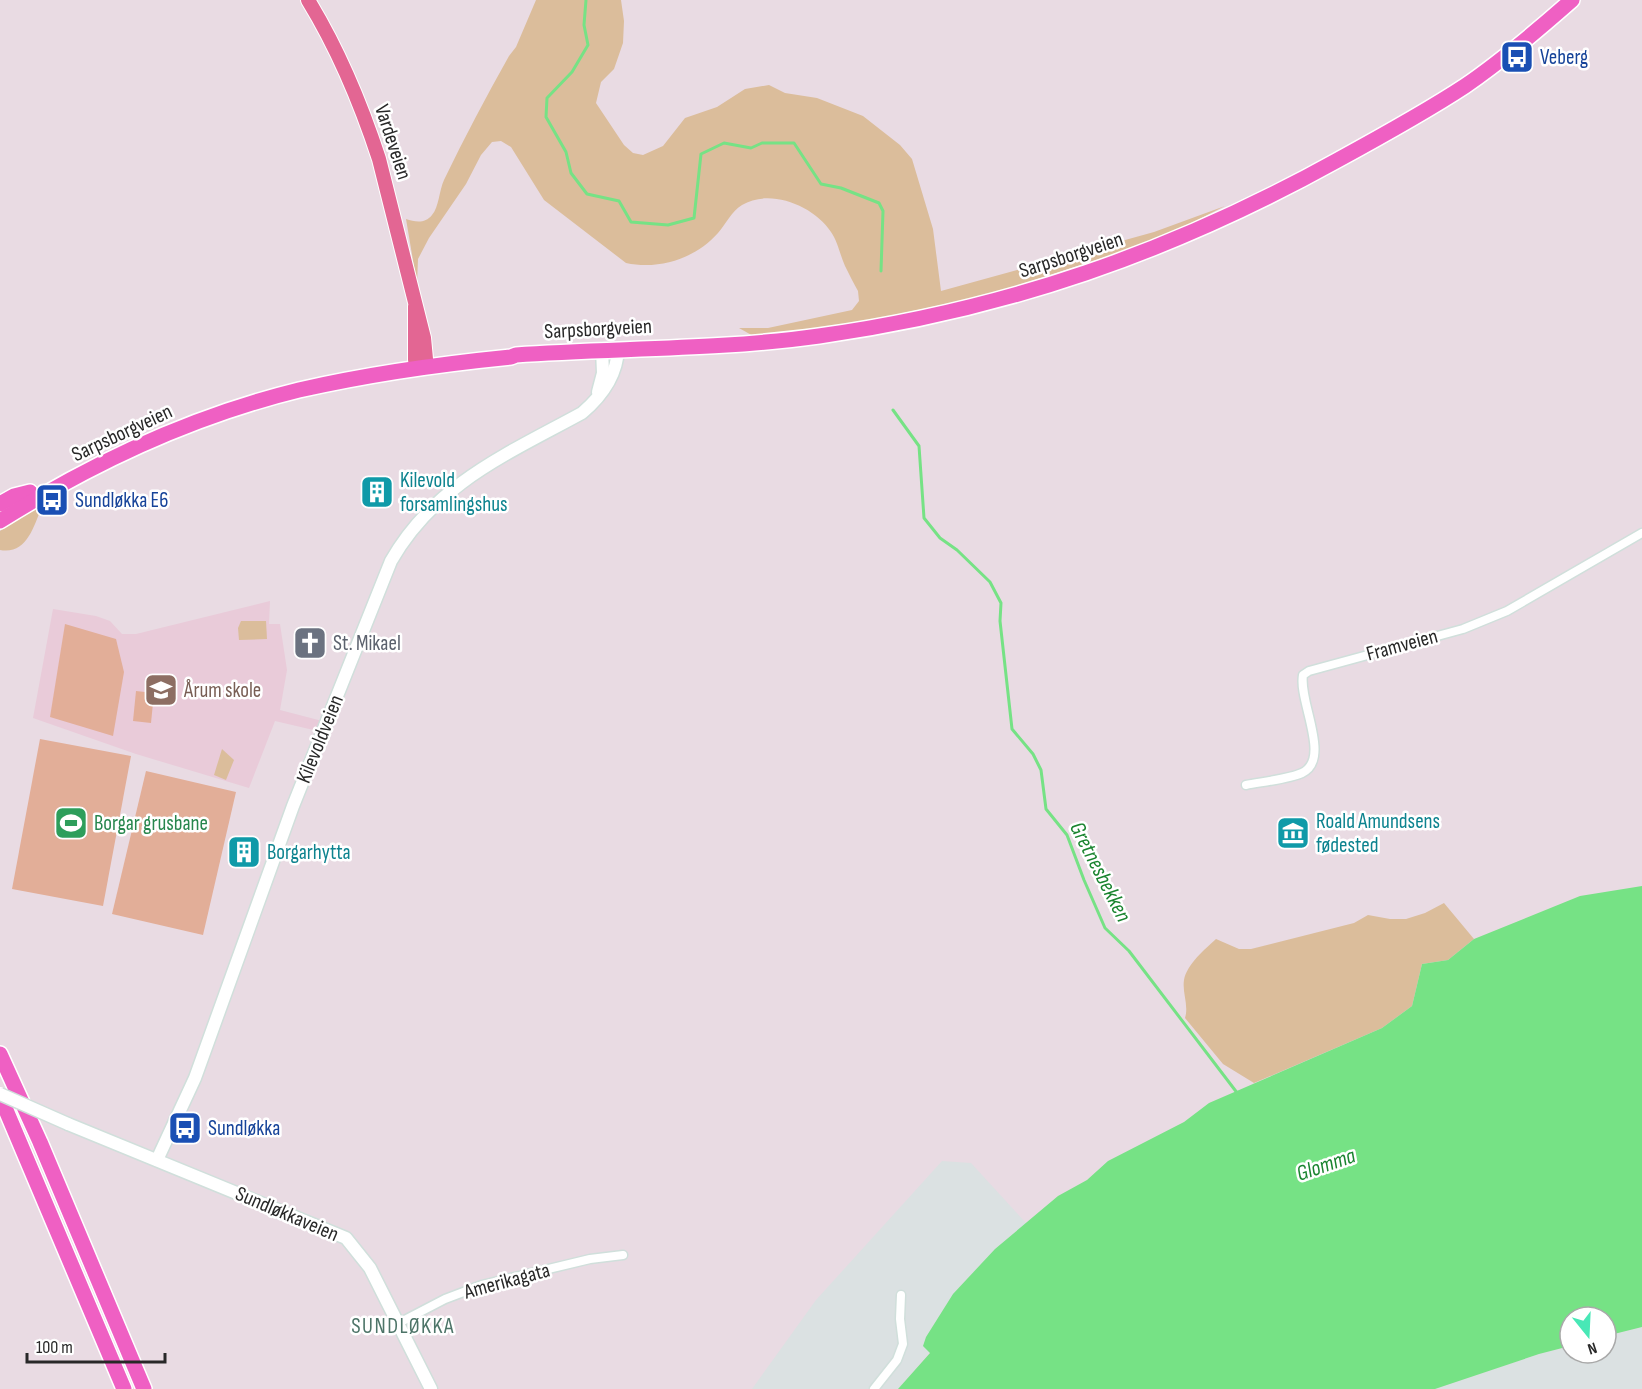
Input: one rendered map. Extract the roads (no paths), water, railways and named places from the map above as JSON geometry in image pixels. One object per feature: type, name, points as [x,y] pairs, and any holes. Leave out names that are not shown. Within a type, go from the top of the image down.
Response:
[{"type":"highway","name":"Sarpsborgveien","points":[[0,509],[145,436],[228,404],[326,375],[421,362],[602,349],[758,343],[873,328],[990,303],[1108,267],[1257,203],[1360,148],[1464,86],[1534,33],[1572,0]]},
{"type":"highway","name":"Sarpsborgveien","points":[[0,521],[88,470],[194,423],[299,390],[421,362]]},
{"type":"highway","points":[[0,504],[14,496],[30,492]]},
{"type":"highway","points":[[0,1054],[100,1282],[144,1389]]},
{"type":"highway","points":[[0,1095],[124,1389]]},
{"type":"main road","name":"Vardeveien","points":[[308,0],[348,76],[370,130],[419,315],[424,338],[421,362]]},
{"type":"street","points":[[592,404],[603,373],[602,349]]},
{"type":"street","name":"Kilevoldveien","points":[[157,1160],[197,1074],[305,776],[391,561],[421,518],[446,494],[482,469],[582,412],[592,404],[613,376],[618,359],[618,349]]},
{"type":"street","name":"Framveien","points":[[1246,785],[1302,773],[1311,767],[1316,749],[1301,682],[1303,675],[1309,671],[1463,629],[1507,611],[1642,533]]},
{"type":"street","name":"Sundløkkaveien","points":[[0,1095],[346,1238],[370,1268],[431,1389]]},
{"type":"street","name":"Amerikagata","points":[[397,1324],[444,1299],[482,1285],[590,1259],[623,1255]]},
{"type":"street","points":[[874,1389],[897,1360],[903,1344],[900,1319],[901,1294]]},
{"type":"water","name":"Glomma","points":[[1642,886],[1642,1327],[1618,1333],[1618,1305],[1558,1305],[1558,1349],[1435,1389],[898,1389],[930,1353],[923,1346],[926,1337],[953,1294],[995,1249],[1058,1196],[1087,1180],[1108,1161],[1184,1122],[1209,1103],[1382,1028],[1412,1006],[1422,964],[1448,960],[1474,939],[1580,896]]},
{"type":"waterway","name":"Gretnesbekken","points":[[586,0],[584,25],[588,45],[572,72],[547,98],[546,117],[566,152],[571,173],[587,194],[619,201],[631,222],[668,225],[694,218],[701,154],[724,143],[751,148],[762,143],[794,143],[821,184],[841,188],[879,203],[883,211],[881,271]]},
{"type":"waterway","name":"Gretnesbekken","points":[[893,410],[919,446],[924,518],[940,538],[957,550],[990,582],[1001,603],[1000,621],[1012,729],[1033,754],[1041,770],[1046,809],[1067,835],[1105,928],[1129,951],[1238,1094]]},
{"type":"place","name":"Veberg","points":[[1517,57]]},
{"type":"place","name":"Kilevold forsamlingshus","points":[[377,492]]},
{"type":"place","name":"Sundløkka E6","points":[[52,500]]},
{"type":"place","name":"St. Mikael","points":[[310,643]]},
{"type":"place","name":"Årum skole","points":[[161,690]]},
{"type":"place","name":"Borgar grusbane","points":[[71,823]]},
{"type":"place","name":"Roald Amundsens fødested","points":[[1293,833]]},
{"type":"place","name":"Borgarhytta","points":[[244,852]]},
{"type":"place","name":"Sundløkka","points":[[185,1128]]},
{"type":"district","name":"SUNDLØKKA","points":[[403,1326]]}]
